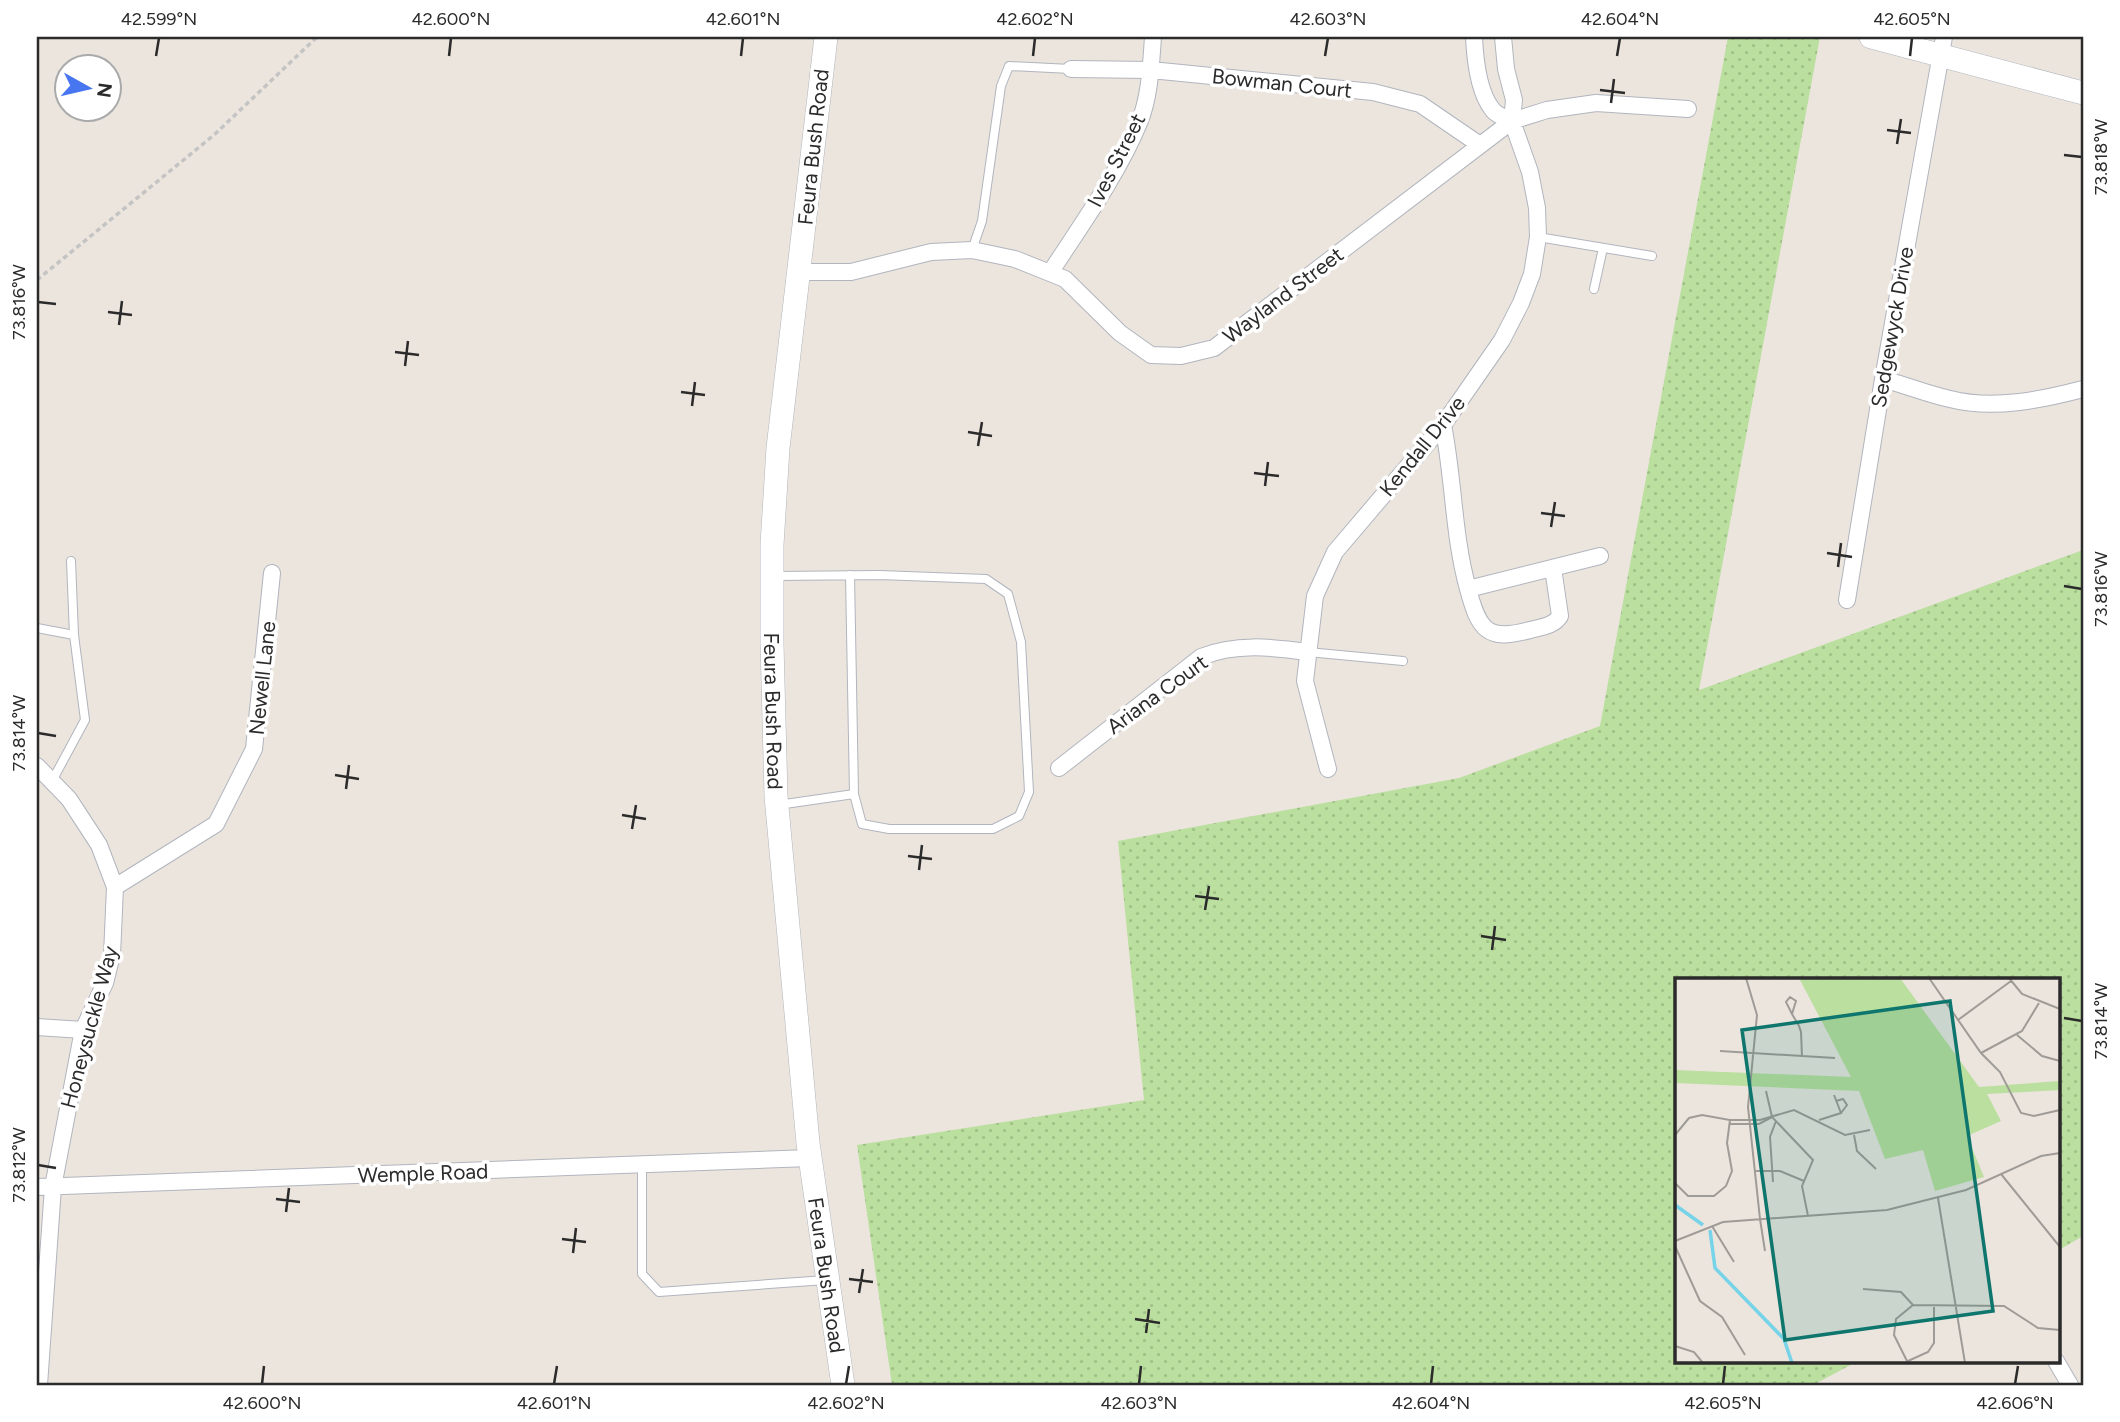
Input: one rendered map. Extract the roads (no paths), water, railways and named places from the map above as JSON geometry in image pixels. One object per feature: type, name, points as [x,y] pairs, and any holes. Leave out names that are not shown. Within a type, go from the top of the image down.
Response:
[{"type":"main road","name":"Feura Bush Road","points":[[826,37],[778,448],[772,576],[777,806],[810,1158],[843,1385]]},
{"type":"main road","points":[[1871,37],[1942,46],[2083,93]]},
{"type":"street","name":"Ives Street","points":[[1050,273],[1095,203],[1140,121],[1151,70],[1153,37]]},
{"type":"street","name":"Kendall Drive","points":[[1474,37],[1475,58],[1493,111],[1511,121]]},
{"type":"street","name":"Kendall Drive","points":[[1328,769],[1305,681],[1315,596],[1335,552],[1443,425],[1502,340],[1532,274],[1538,237],[1537,208],[1530,172],[1511,121],[1514,100],[1506,69],[1503,37]]},
{"type":"street","name":"Sedgewyck Drive","points":[[1847,600],[1942,46]]},
{"type":"street","name":"Bowman Court","points":[[1071,69],[1151,70],[1373,92],[1420,104],[1479,145]]},
{"type":"street","name":"Wayland Street","points":[[799,272],[851,272],[931,252],[972,250],[1015,259],[1065,279],[1120,333],[1151,355],[1181,356],[1214,348],[1511,121],[1547,110],[1596,103],[1688,109]]},
{"type":"street","points":[[1883,379],[1952,400],[2000,404],[2050,398],[2083,389]]},
{"type":"street","points":[[1443,425],[1451,464],[1456,545],[1468,589],[1484,629],[1497,636],[1516,634],[1550,624],[1560,616],[1553,568]]},
{"type":"street","points":[[1468,589],[1600,556]]},
{"type":"street","name":"Newell Lane","points":[[115,887],[216,824],[222,814],[254,749],[272,573]]},
{"type":"street","name":"Ariana Court","points":[[1059,768],[1201,657],[1221,650],[1249,648],[1308,652]]},
{"type":"street","name":"Honeysuckle Way","points":[[37,766],[69,799],[100,845],[115,887],[112,955],[105,983],[83,1030],[45,1187],[39,1385]]},
{"type":"street","points":[[37,1027],[83,1030]]},
{"type":"street","name":"Wemple Road","points":[[45,1187],[810,1158]]},
{"type":"street","points":[[2057,1362],[2070,1385]]},
{"type":"lane","points":[[972,250],[982,221],[1001,86],[1009,66],[1071,69]]},
{"type":"lane","points":[[1538,237],[1652,256]]},
{"type":"lane","points":[[1594,289],[1603,248]]},
{"type":"lane","points":[[52,781],[85,720],[74,635],[71,561]]},
{"type":"lane","points":[[772,576],[850,575],[986,579],[1008,594],[1021,642],[1029,792],[1019,816],[993,829],[889,829],[862,824],[855,794],[850,575]]},
{"type":"lane","points":[[37,628],[74,635]]},
{"type":"lane","points":[[1308,652],[1404,661]]},
{"type":"lane","points":[[777,806],[855,794]]},
{"type":"lane","points":[[642,1165],[642,1273],[659,1292],[826,1280]]}]
